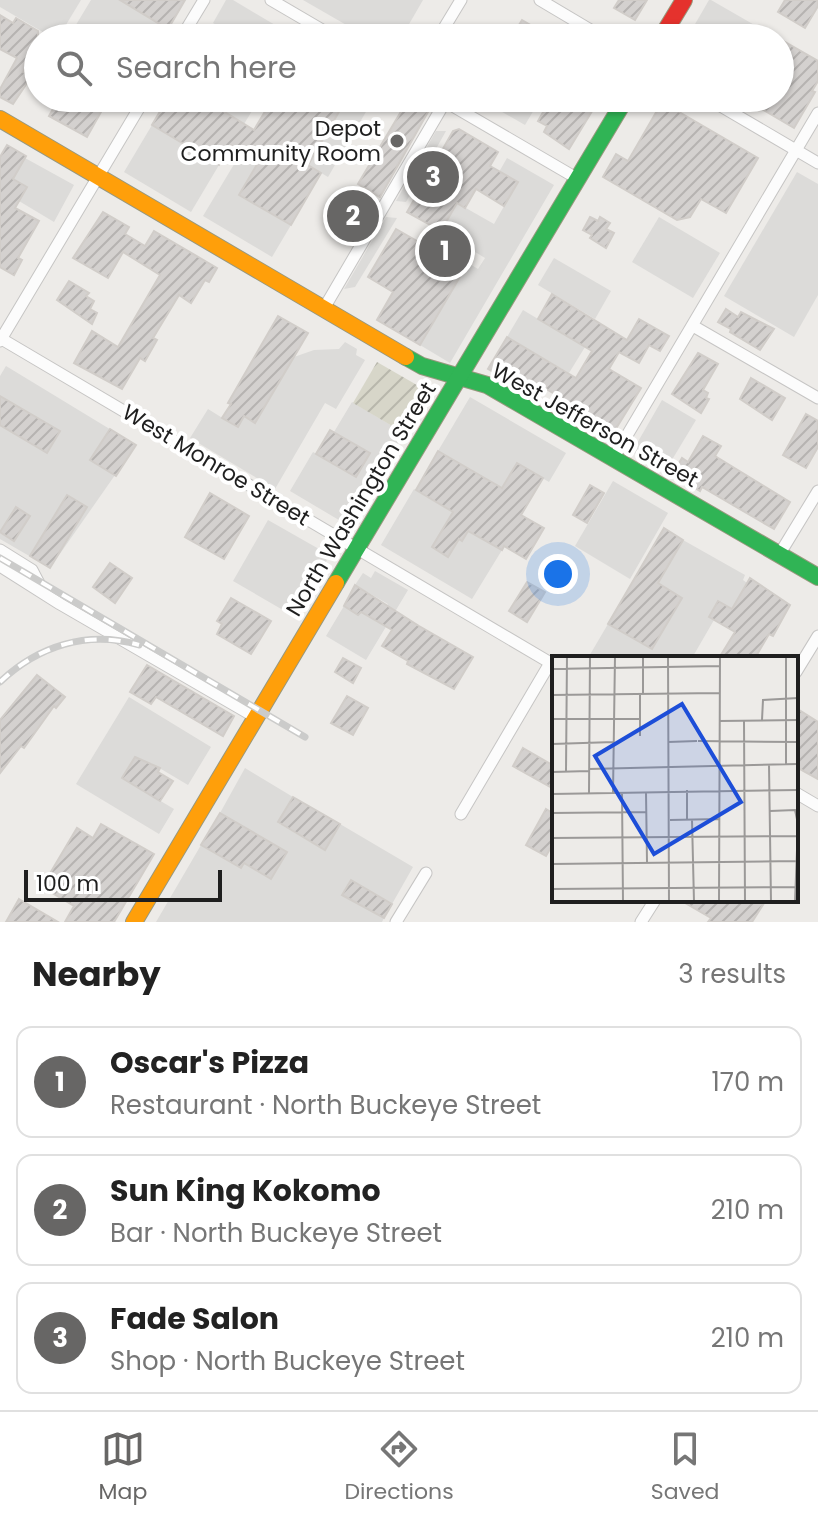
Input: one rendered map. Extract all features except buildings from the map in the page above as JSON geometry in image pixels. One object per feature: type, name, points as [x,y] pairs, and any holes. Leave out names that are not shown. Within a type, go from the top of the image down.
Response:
[{"type":"main road","points":[[669,24],[684,0]]},
{"type":"main road","name":"North Washington Street","points":[[134,922],[618,112]]},
{"type":"main road","name":"West Jefferson Street","points":[[0,119],[422,366],[437,373],[487,385],[818,577]]},
{"type":"street","points":[[189,24],[204,0]]},
{"type":"street","points":[[271,0],[312,24]]},
{"type":"street","points":[[446,24],[461,0]]},
{"type":"street","points":[[540,0],[580,24]]},
{"type":"street","points":[[0,339],[137,112]]},
{"type":"street","points":[[323,310],[435,112]]},
{"type":"street","points":[[463,112],[578,179]]},
{"type":"street","points":[[731,112],[818,163]]},
{"type":"street","points":[[613,459],[818,113]]},
{"type":"street","points":[[693,326],[818,398]]},
{"type":"street","name":"West Monroe Street","points":[[0,339],[552,664]]},
{"type":"street","points":[[779,555],[818,491]]},
{"type":"street","points":[[0,550],[32,570],[44,594]]},
{"type":"street","points":[[0,566],[255,717]]},
{"type":"street","points":[[798,669],[818,636]]},
{"type":"street","points":[[461,814],[552,664]]},
{"type":"street","points":[[798,794],[818,806]]},
{"type":"street","points":[[396,922],[426,873]]},
{"type":"street","points":[[641,922],[654,902]]},
{"type":"shaded area","points":[[0,0],[81,0],[66,24],[29,24],[0,7]]},
{"type":"shaded area","points":[[91,0],[120,0],[160,24],[76,24]]},
{"type":"shaded area","points":[[226,0],[233,0],[273,24],[215,24]]},
{"type":"shaded area","points":[[303,0],[423,0],[409,24],[345,24]]},
{"type":"shaded area","points":[[711,0],[753,24],[695,24]]},
{"type":"shaded area","points":[[225,112],[251,112],[244,124]]},
{"type":"shaded area","points":[[339,112],[366,112],[328,177],[308,165]]},
{"type":"shaded area","points":[[502,112],[533,112],[525,125]]},
{"type":"shaded area","points":[[152,125],[219,165],[191,212],[124,172]]},
{"type":"shaded area","points":[[436,131],[446,131],[406,202],[396,201]]},
{"type":"shaded area","points":[[242,151],[259,161],[239,195],[291,225],[272,257],[203,216]]},
{"type":"shaded area","points":[[25,158],[74,185],[54,222],[19,201],[27,187],[13,179]]},
{"type":"shaded area","points":[[507,158],[554,185],[450,363],[420,345],[468,263],[478,269],[485,258],[441,231],[457,203],[494,224],[517,183],[499,172]]},
{"type":"shaded area","points":[[797,172],[818,184],[818,295],[794,337],[724,296]]},
{"type":"shaded area","points":[[386,217],[397,218],[355,287],[344,289]]},
{"type":"shaded area","points":[[659,217],[720,253],[693,298],[632,262]]},
{"type":"shaded area","points":[[554,258],[611,291],[595,319],[538,285]]},
{"type":"shaded area","points":[[523,310],[585,347],[569,373],[507,337]]},
{"type":"shaded area","points":[[345,342],[357,349],[356,355],[365,360],[336,409],[325,403],[275,489],[190,438],[208,409],[237,427],[244,416],[256,422],[294,357],[314,350],[339,349]]},
{"type":"shaded area","points":[[377,362],[429,392],[404,433],[353,403]]},
{"type":"shaded area","points":[[6,366],[136,445],[50,568],[0,539],[0,376]]},
{"type":"shaded area","points":[[470,397],[566,453],[549,482],[517,463],[502,488],[438,451]]},
{"type":"shaded area","points":[[662,400],[696,420],[664,473],[632,452]]},
{"type":"shaded area","points":[[352,402],[404,433],[349,526],[290,491],[313,452],[356,476],[334,432]]},
{"type":"shaded area","points":[[613,481],[668,513],[630,579],[575,546]]},
{"type":"shaded area","points":[[414,489],[468,522],[465,529],[502,550],[472,599],[381,545]]},
{"type":"shaded area","points":[[268,520],[319,549],[317,554],[327,560],[295,617],[233,581]]},
{"type":"shaded area","points":[[683,540],[745,575],[743,580],[747,583],[732,609],[718,601],[714,620],[693,656],[589,656],[608,624],[652,649],[682,598],[657,583]]},
{"type":"shaded area","points":[[375,571],[408,590],[366,660],[326,636],[344,606],[378,622],[388,604],[355,585],[363,573],[371,578]]},
{"type":"shaded area","points":[[129,697],[211,747],[188,785],[151,763],[122,778],[174,809],[159,834],[76,784]]},
{"type":"shaded area","points":[[245,768],[293,797],[278,823],[324,850],[340,824],[413,867],[392,904],[351,880],[342,894],[384,918],[382,922],[156,922],[201,845],[241,868],[244,863],[271,879],[287,852],[220,813]]},
{"type":"railway","points":[[0,558],[305,737]]},
{"type":"railway","points":[[0,682],[30,659],[64,644],[101,639],[139,645]]},
{"type":"traffic: fast","points":[[336,583],[618,112]]},
{"type":"traffic: fast","points":[[406,357],[422,366],[487,385],[818,577]]},
{"type":"traffic: slow","points":[[0,119],[406,357]]},
{"type":"traffic: slow","points":[[134,922],[336,583]]},
{"type":"traffic: jam","points":[[669,24],[684,0]]},
{"type":"place","name":"Depot Community Room","points":[[397,141]]},
{"type":"place","name":"Fade Salon","points":[[433,177]]},
{"type":"place","name":"Sun King Kokomo","points":[[353,216]]},
{"type":"place","name":"Oscar's Pizza","points":[[445,251]]}]
